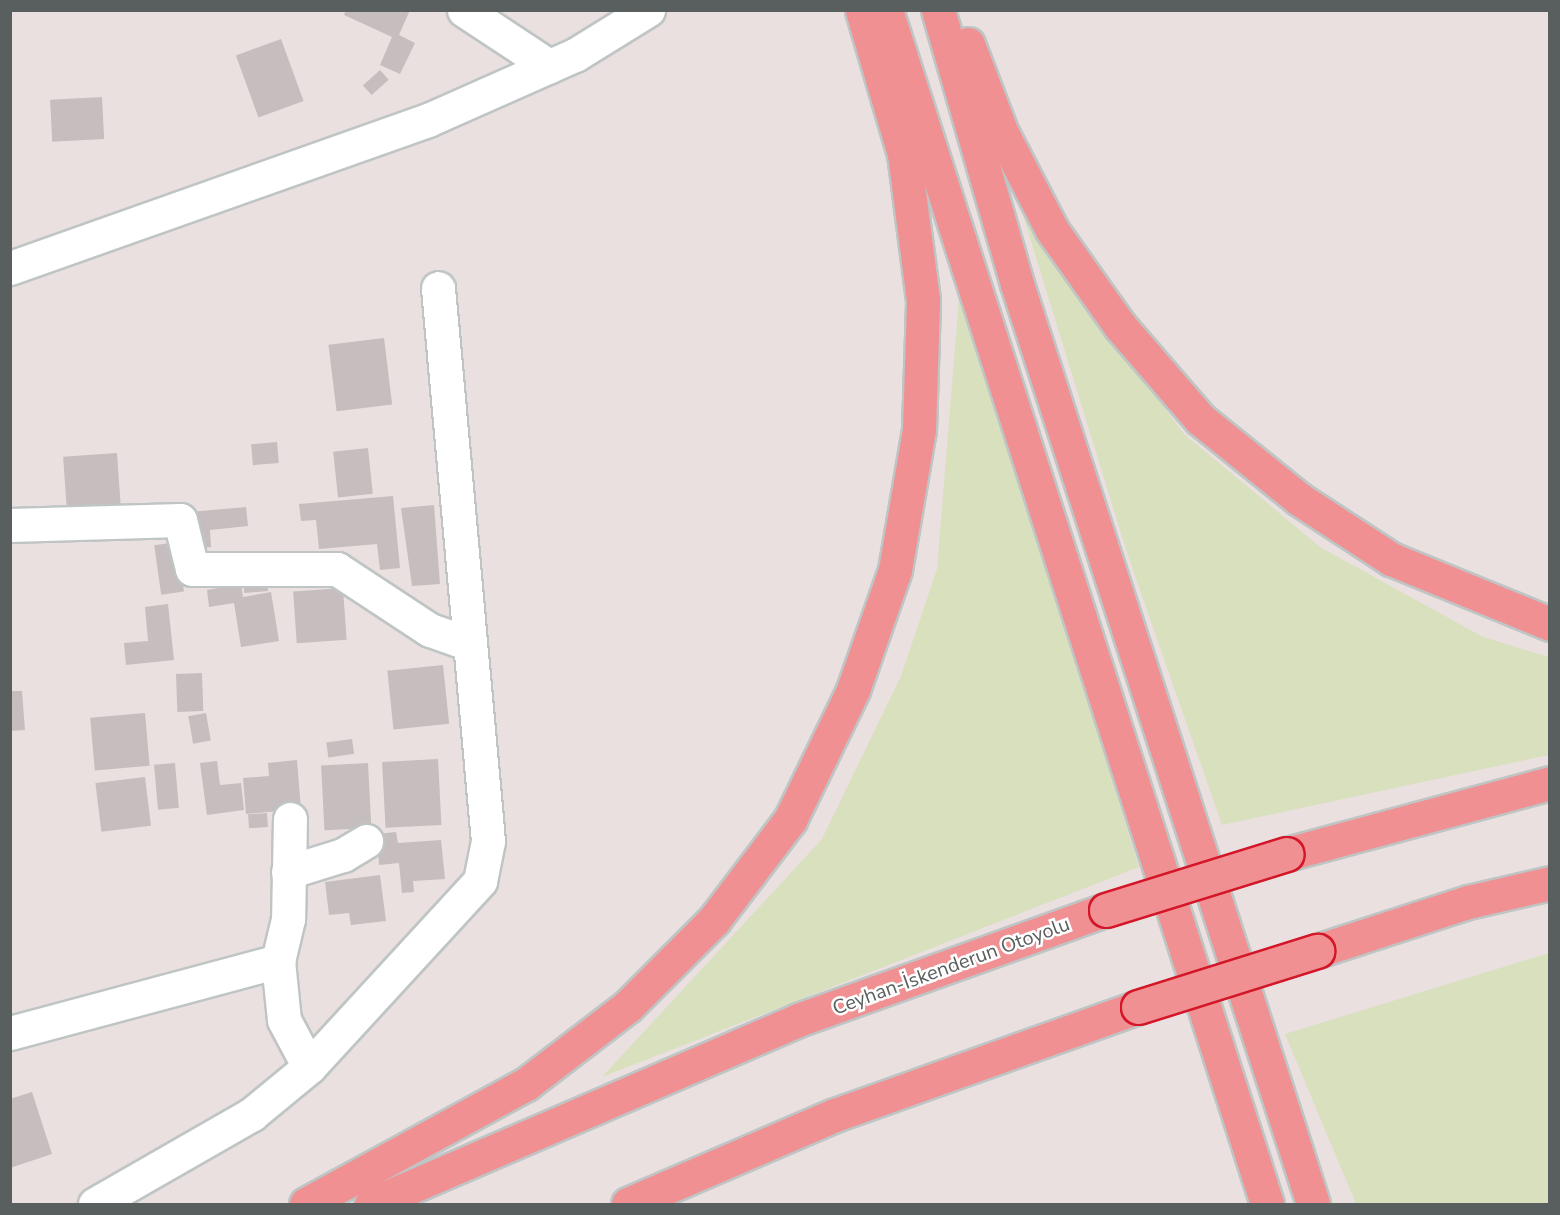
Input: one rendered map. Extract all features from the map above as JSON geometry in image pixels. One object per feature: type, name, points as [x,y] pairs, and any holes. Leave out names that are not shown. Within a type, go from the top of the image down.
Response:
[{"type":"highway","points":[[306,1204],[526,1083],[628,1006],[714,920],[790,820],[854,690],[897,558],[920,430],[923,300],[904,154],[862,10]]},
{"type":"highway","points":[[886,10],[1267,1204]]},
{"type":"highway","points":[[938,10],[1017,284],[1313,1204]]},
{"type":"highway","points":[[955,10],[1001,131],[1052,230],[1120,326],[1200,418],[1299,499],[1391,559],[1550,624]]},
{"type":"highway","name":"Ceyhan-İskenderun Otoyolu","points":[[371,1204],[798,1020],[1106,910],[1287,854],[1550,783]]},
{"type":"highway","points":[[627,1204],[835,1115],[1138,1007],[1468,902],[1550,885]]},
{"type":"street","points":[[464,10],[549,66]]},
{"type":"street","points":[[10,268],[428,120],[549,66],[648,10]]},
{"type":"street","points":[[95,1204],[252,1114],[309,1067],[480,881],[488,841],[438,288]]},
{"type":"street","points":[[10,525],[180,520],[192,569],[337,569],[430,630],[470,644]]},
{"type":"street","points":[[290,819],[288,920],[278,961],[284,1020],[309,1067]]},
{"type":"street","points":[[288,872],[343,855],[366,841]]},
{"type":"street","points":[[10,1033],[278,961]]},
{"type":"green space","points":[[1023,215],[1184,434],[1320,547],[1483,637],[1549,657],[1549,755],[1222,825],[1128,556]]},
{"type":"green space","points":[[960,286],[1139,867],[602,1077],[822,839],[901,676],[937,569]]},
{"type":"green space","points":[[1549,953],[1549,1204],[1356,1204],[1285,1034]]},
{"type":"building","points":[[346,10],[410,10],[399,35],[415,43],[400,74],[380,65],[392,37],[344,15]]},
{"type":"building","points":[[281,39],[304,101],[258,117],[236,55]]},
{"type":"building","points":[[380,70],[389,80],[372,95],[363,85]]},
{"type":"building","points":[[102,97],[104,139],[52,142],[50,100]]},
{"type":"building","points":[[384,338],[392,405],[337,411],[328,345]]},
{"type":"building","points":[[277,442],[279,463],[253,465],[251,444]]},
{"type":"building","points":[[368,448],[373,494],[338,497],[333,452]]},
{"type":"building","points":[[117,453],[121,509],[67,513],[63,457]]},
{"type":"building","points":[[393,496],[400,568],[380,570],[377,544],[319,549],[316,520],[301,521],[299,504]]},
{"type":"building","points":[[434,505],[440,584],[412,586],[401,508]]},
{"type":"building","points":[[246,507],[248,526],[210,530],[211,547],[194,549],[190,512]]},
{"type":"building","points":[[177,542],[184,592],[161,595],[154,545]]},
{"type":"building","points":[[267,579],[268,591],[244,593],[243,581]]},
{"type":"building","points":[[241,584],[243,597],[271,592],[279,641],[241,647],[234,603],[209,607],[207,590]]},
{"type":"building","points":[[343,588],[347,640],[297,643],[293,591]]},
{"type":"building","points":[[168,604],[174,660],[126,665],[124,643],[148,641],[145,607]]},
{"type":"building","points":[[443,665],[449,724],[393,730],[387,671]]},
{"type":"building","points":[[202,673],[203,711],[177,712],[176,674]]},
{"type":"building","points":[[10,691],[22,691],[25,730],[10,731]]},
{"type":"building","points":[[145,713],[150,766],[95,771],[90,718]]},
{"type":"building","points":[[206,713],[211,741],[193,744],[188,716]]},
{"type":"building","points":[[352,739],[354,754],[328,757],[326,743]]},
{"type":"building","points":[[438,759],[441,825],[386,828],[382,762]]},
{"type":"building","points":[[297,760],[301,809],[246,814],[243,778],[269,776],[268,763]]},
{"type":"building","points":[[217,761],[220,785],[241,783],[244,810],[207,815],[200,763]]},
{"type":"building","points":[[175,763],[179,808],[158,810],[154,765]]},
{"type":"building","points":[[368,763],[371,828],[324,830],[321,765]]},
{"type":"building","points":[[145,777],[151,826],[101,832],[95,783]]},
{"type":"building","points":[[267,813],[268,827],[249,828],[248,814]]},
{"type":"building","points":[[396,832],[398,843],[441,840],[445,879],[413,881],[414,892],[402,893],[399,863],[379,865],[377,834]]},
{"type":"building","points":[[380,875],[386,921],[351,925],[349,913],[329,915],[325,882]]},
{"type":"building","points":[[32,1092],[52,1154],[10,1168],[10,1099]]}]
